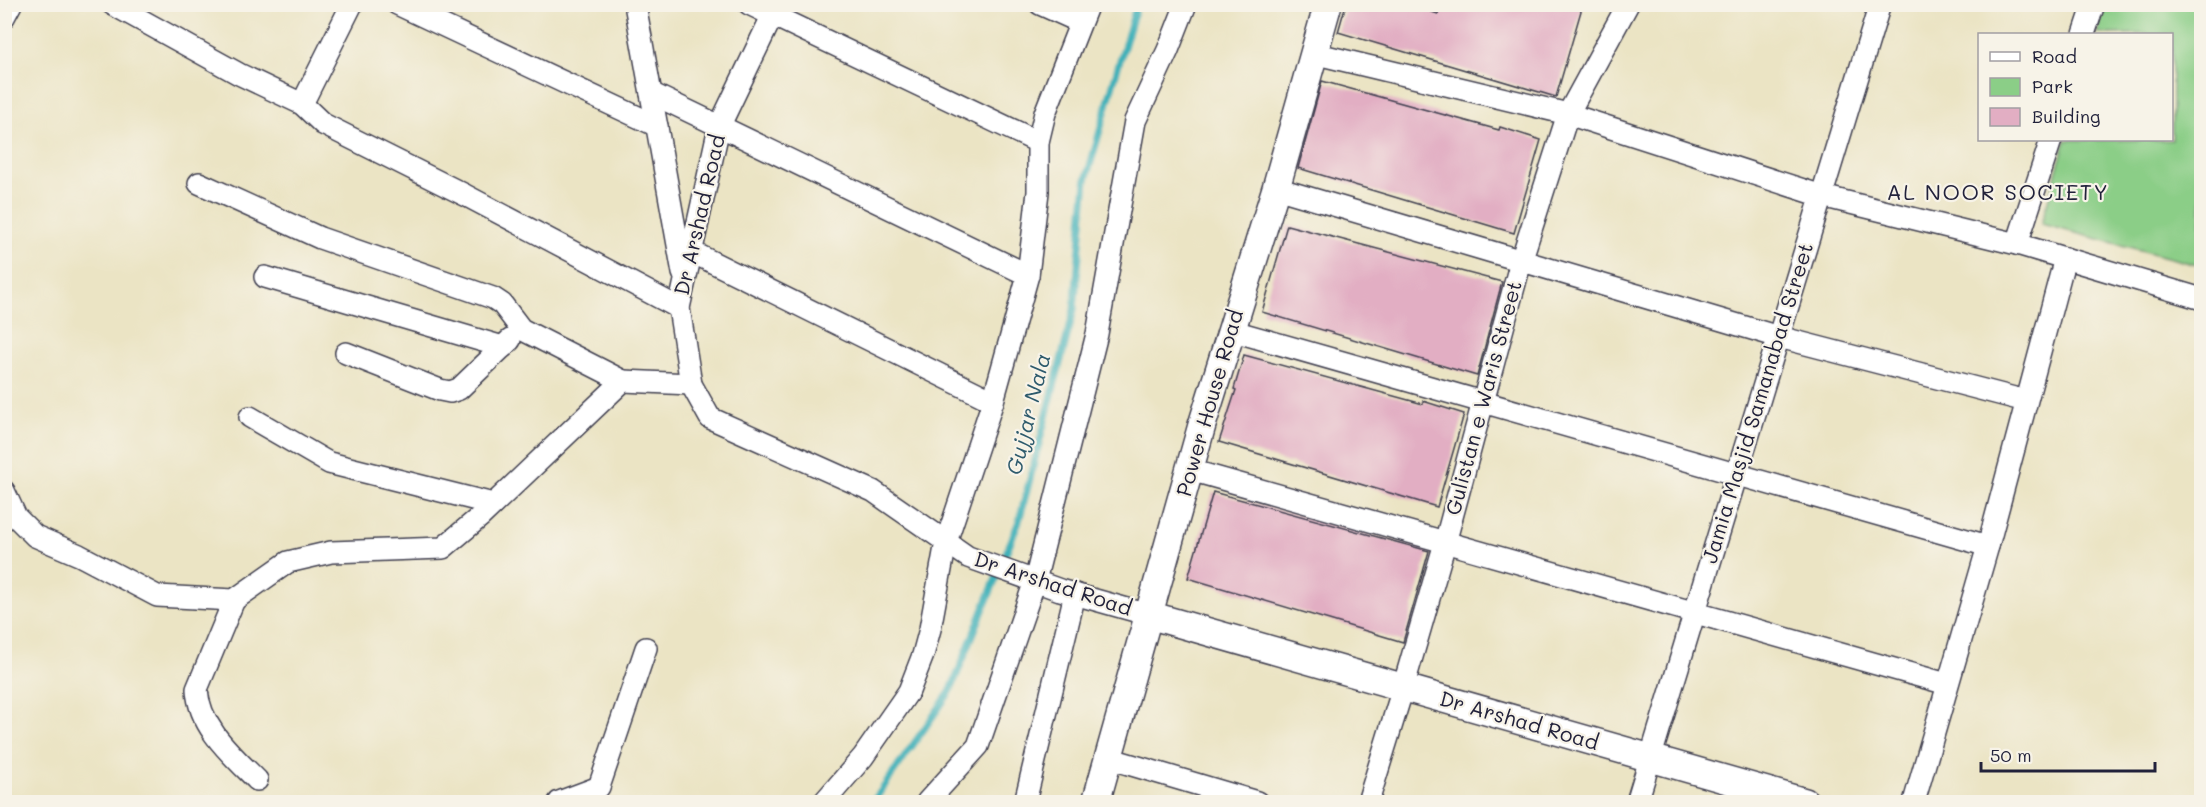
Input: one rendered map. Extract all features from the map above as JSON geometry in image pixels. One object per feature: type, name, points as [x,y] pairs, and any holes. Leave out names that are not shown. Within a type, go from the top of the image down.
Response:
[{"type":"street","points":[[4,17],[11,4]]},
{"type":"street","points":[[112,4],[239,74],[302,104],[323,124],[465,195],[680,308]]},
{"type":"street","points":[[302,104],[352,4]]},
{"type":"street","points":[[397,4],[657,126]]},
{"type":"street","points":[[635,4],[685,284]]},
{"type":"street","points":[[749,4],[775,10],[1038,142]]},
{"type":"street","points":[[824,802],[863,757],[909,691],[923,655],[946,542],[993,401],[1028,275],[1038,192],[1038,142],[1045,113],[1084,14],[1040,4]]},
{"type":"street","points":[[927,802],[978,746],[1035,581],[1097,334],[1134,121],[1168,50],[1186,4]]},
{"type":"street","name":"Power House Road","points":[[1096,802],[1230,330],[1276,188],[1328,4]]},
{"type":"street","name":"Jamia Masjid Samanabad Street","points":[[1637,802],[1880,4]]},
{"type":"street","points":[[2084,33],[2094,4]]},
{"type":"street","name":"Gulistan e Waris Street","points":[[1368,802],[1445,543],[1521,261],[1568,114],[1626,5]]},
{"type":"street","name":"Dr Arshad Road","points":[[775,10],[719,127],[680,308],[691,384],[710,418],[873,491],[968,557],[1015,574],[1074,594],[1805,802]]},
{"type":"street","points":[[1313,52],[1568,114],[1822,196],[2017,244],[2202,299]]},
{"type":"street","points":[[651,93],[1028,275]]},
{"type":"street","points":[[2017,244],[2050,141]]},
{"type":"street","points":[[199,183],[320,238],[493,298],[502,304],[521,330],[623,381],[691,384]]},
{"type":"street","points":[[1276,188],[1779,337],[2026,401]]},
{"type":"street","points":[[692,252],[993,401]]},
{"type":"street","points":[[1914,802],[1988,546],[2065,258]]},
{"type":"street","points":[[265,277],[503,347]]},
{"type":"street","points":[[346,352],[450,392],[459,389],[521,330]]},
{"type":"street","points":[[1230,330],[1988,546]]},
{"type":"street","points":[[257,780],[229,753],[206,721],[198,703],[197,690],[234,600],[288,562],[331,552],[443,548],[623,381]]},
{"type":"street","points":[[250,417],[329,463],[493,504]]},
{"type":"street","points":[[1190,470],[1947,684]]},
{"type":"street","points":[[4,491],[16,517],[35,536],[79,555],[157,596],[234,600]]},
{"type":"street","points":[[1025,802],[1074,594]]},
{"type":"street","points":[[559,802],[599,787],[646,648]]},
{"type":"street","points":[[1108,758],[1257,802]]},
{"type":"green space","points":[[2106,4],[2201,5],[2201,266],[2041,224],[2066,141],[2173,141],[2173,33],[2097,33]]},
{"type":"building","points":[[1346,4],[1408,4],[1438,14],[1441,4],[1583,4],[1556,97],[1338,32]]},
{"type":"building","points":[[1322,81],[1499,130],[1500,127],[1541,140],[1514,233],[1298,168]]},
{"type":"building","points":[[1287,225],[1502,282],[1477,376],[1262,312]]},
{"type":"building","points":[[1244,355],[1423,404],[1423,401],[1464,414],[1437,507],[1219,442],[1236,390],[1234,389]]},
{"type":"building","points":[[1213,492],[1429,551],[1403,642],[1188,578]]},
{"type":"waterway","name":"Gujjar Nala","points":[[873,802],[950,692],[1019,521],[1074,310],[1086,180],[1137,4]]},
{"type":"district","name":"AL NOOR SOCIETY","points":[[1998,192]]}]
